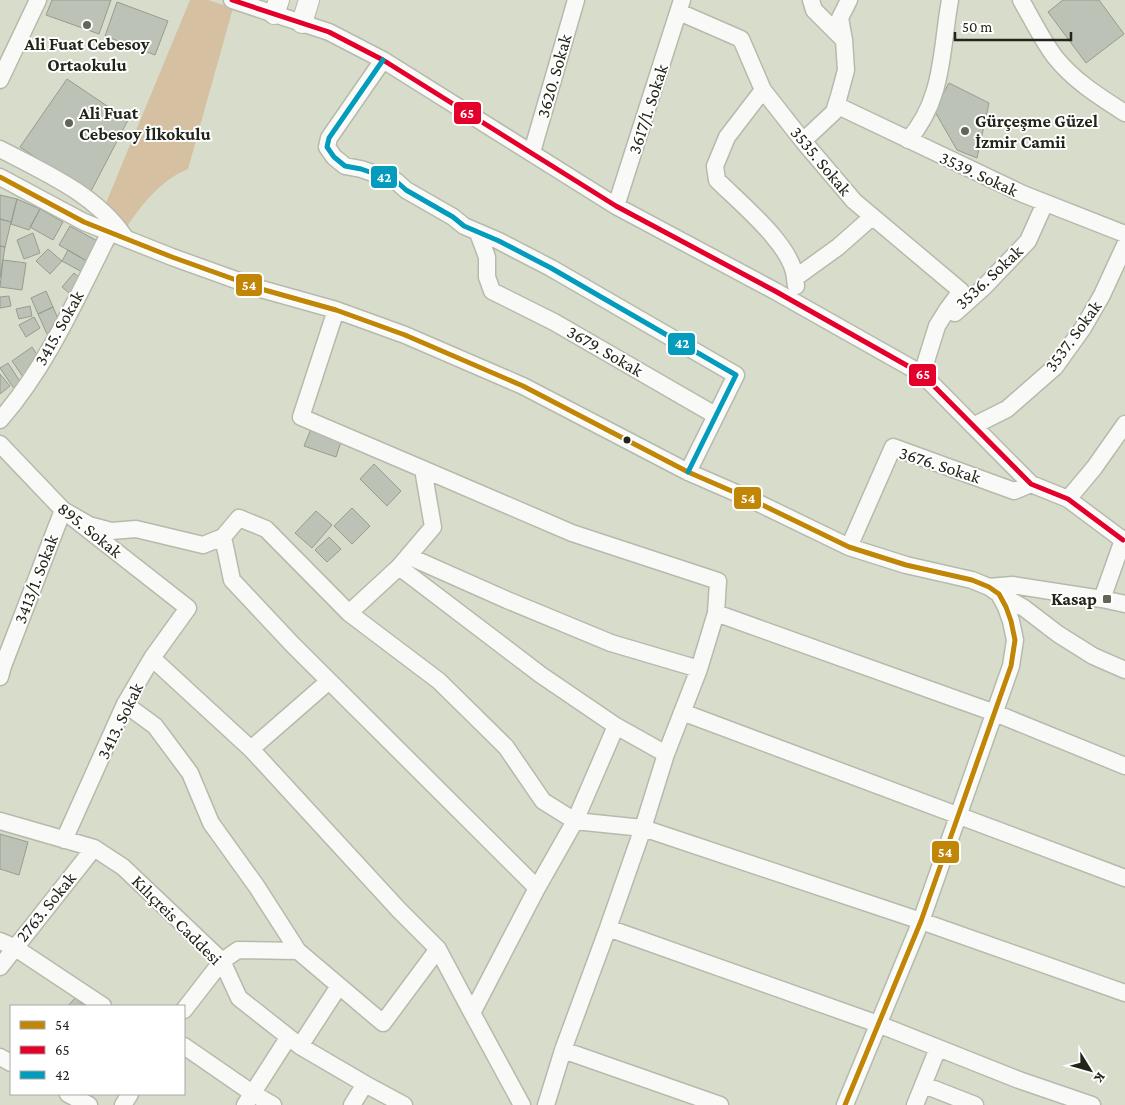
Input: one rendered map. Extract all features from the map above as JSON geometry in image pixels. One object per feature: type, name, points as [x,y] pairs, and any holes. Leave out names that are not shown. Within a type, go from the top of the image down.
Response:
[{"type":"main road","points":[[302,23],[310,0]]},
{"type":"street","points":[[232,0],[276,7],[302,23],[329,32],[383,60],[616,206],[922,374],[1031,484],[1068,499],[1124,539],[1102,598]]},
{"type":"street","name":"3620. Sokak","points":[[532,152],[574,0]]},
{"type":"street","points":[[810,0],[814,10],[844,40]]},
{"type":"street","points":[[803,141],[834,112],[846,70],[840,18],[849,0]]},
{"type":"street","points":[[908,140],[916,131],[931,103],[942,67],[950,0]]},
{"type":"street","points":[[1021,0],[1054,56],[1072,76],[1102,99],[1125,113]]},
{"type":"street","points":[[0,80],[37,1]]},
{"type":"street","name":"3535. Sokak","points":[[681,6],[742,40],[763,90],[854,201],[961,291],[947,310]]},
{"type":"street","name":"3617/1. Sokak","points":[[616,206],[681,6]]},
{"type":"street","points":[[383,60],[329,138],[327,147],[334,157],[345,166],[361,168],[396,181],[406,190],[453,217],[464,226],[499,241],[551,268],[736,375],[688,472]]},
{"type":"street","points":[[763,90],[727,137],[715,166],[717,180],[778,241],[794,270],[797,304]]},
{"type":"street","name":"3539. Sokak","points":[[836,105],[1023,194],[1125,234]]},
{"type":"street","points":[[0,149],[52,176],[92,202],[117,226],[126,238]]},
{"type":"street","points":[[3,179],[84,222],[172,257],[261,289],[336,310],[405,335],[523,386],[688,472],[750,499],[849,548],[906,565],[972,580],[994,590],[1024,608],[1058,634],[1093,656],[1125,670]]},
{"type":"street","name":"3536. Sokak","points":[[922,374],[937,326],[947,310],[955,313],[984,287],[1028,241],[1045,203]]},
{"type":"street","points":[[795,278],[838,247],[872,217]]},
{"type":"street","name":"3415. Sokak","points":[[0,420],[16,401],[52,347],[110,232]]},
{"type":"street","name":"3679. Sokak","points":[[478,233],[487,257],[487,277],[492,291],[554,322],[715,415]]},
{"type":"street","name":"3537. Sokak","points":[[973,426],[1007,409],[1055,367],[1084,328],[1102,295],[1125,245]]},
{"type":"street","points":[[336,310],[301,417],[572,533],[718,581],[716,613],[699,669],[666,754],[643,828],[563,1050],[546,1105]]},
{"type":"street","points":[[1068,499],[1094,468],[1125,424]]},
{"type":"street","name":"895. Sokak","points":[[0,444],[63,510],[188,608]]},
{"type":"street","name":"3676. Sokak","points":[[849,548],[893,447],[1014,491],[1031,484]]},
{"type":"street","points":[[349,613],[404,561],[433,527],[423,469]]},
{"type":"street","points":[[63,510],[88,524],[111,531],[136,529],[203,545],[223,537],[240,518],[266,529],[349,613],[439,681],[506,747],[542,801],[575,821],[643,828],[920,921],[1125,993]]},
{"type":"street","name":"3413/1. Sokak","points":[[1,669],[63,510]]},
{"type":"street","points":[[223,537],[232,580],[292,644],[537,888]]},
{"type":"street","points":[[404,561],[610,642],[699,669]]},
{"type":"street","points":[[404,561],[541,675],[616,726],[666,754]]},
{"type":"street","points":[[994,590],[1012,585],[1102,598],[1125,604]]},
{"type":"street","points":[[845,1105],[920,921],[1011,666],[1015,640],[1006,607],[994,590]]},
{"type":"street","name":"3413. Sokak","points":[[64,840],[125,704],[152,658],[188,608]]},
{"type":"street","points":[[716,613],[995,713],[1125,766]]},
{"type":"street","points":[[152,658],[251,749],[399,910],[438,949],[522,1105]]},
{"type":"street","points":[[251,749],[329,681]]},
{"type":"street","points":[[125,704],[155,726],[190,773],[211,823],[257,887],[298,950],[383,1023],[438,949]]},
{"type":"street","points":[[682,712],[1125,878]]},
{"type":"street","points":[[472,1013],[537,888],[575,821],[616,726]]},
{"type":"street","name":"Kılıçreis Caddesi","points":[[0,821],[94,848],[123,868],[222,961],[239,998],[294,1042],[404,1105]]},
{"type":"street","name":"2763. Sokak","points":[[0,967],[7,944],[94,848]]},
{"type":"street","points":[[608,928],[878,1024],[1019,1080],[1092,1105]]},
{"type":"street","points":[[7,944],[101,1005]]},
{"type":"street","points":[[185,1009],[222,961],[238,950],[298,950]]},
{"type":"street","points":[[248,1099],[339,986]]},
{"type":"street","points":[[185,1047],[248,1099],[273,1105]]},
{"type":"street","points":[[915,1105],[938,1048]]},
{"type":"street","points":[[563,1050],[720,1105]]},
{"type":"street","points":[[352,1105],[365,1084]]},
{"type":"street","points":[[924,1084],[975,1105]]},
{"type":"street","points":[[70,1095],[89,1105]]},
{"type":"shaded area","points":[[190,0],[208,0],[233,8],[188,169],[168,180],[152,194],[125,229],[101,215]]},
{"type":"building","name":"Ali Fuat Cebesoy Ortaokulu","points":[[52,0],[111,0],[99,34],[46,15]]},
{"type":"building","points":[[1063,0],[1099,0],[1124,34],[1086,63],[1048,12]]},
{"type":"building","name":"Ali Fuat Cebesoy İlkokulu","points":[[117,2],[168,21],[155,55],[105,36]]},
{"type":"building","points":[[67,79],[128,120],[90,193],[20,147]]},
{"type":"building","name":"Gürçeşme Güzel İzmir Camii","points":[[949,83],[989,103],[977,158],[957,150],[934,110]]},
{"type":"building","points":[[0,195],[17,199],[11,222],[0,219]]},
{"type":"building","points":[[17,199],[40,209],[29,230],[11,224]]},
{"type":"building","points":[[40,209],[63,222],[53,240],[30,227]]},
{"type":"building","points":[[0,219],[11,222],[5,247],[0,246]]},
{"type":"building","points":[[70,226],[101,243],[90,263],[59,245]]},
{"type":"building","points":[[33,233],[40,253],[24,259],[17,240]]},
{"type":"building","points":[[0,246],[5,247],[0,278]]},
{"type":"building","points":[[48,249],[62,261],[50,274],[36,261]]},
{"type":"building","points":[[68,250],[90,263],[84,273],[62,261]]},
{"type":"building","points":[[3,260],[26,263],[22,290],[0,287]]},
{"type":"building","points":[[74,273],[83,281],[74,297],[62,287]]},
{"type":"building","points":[[46,291],[53,307],[38,314],[31,298]]},
{"type":"building","points":[[9,296],[11,306],[0,308],[0,297]]},
{"type":"building","points":[[30,306],[32,316],[19,319],[16,309]]},
{"type":"building","points":[[53,307],[61,326],[47,334],[38,314]]},
{"type":"building","points":[[34,317],[40,328],[26,337],[19,325]]},
{"type":"building","points":[[32,347],[42,362],[23,377],[12,361]]},
{"type":"building","points":[[8,363],[23,386],[17,393],[0,368]]},
{"type":"building","points":[[0,374],[10,386],[0,394]]},
{"type":"building","points":[[311,429],[342,439],[336,457],[304,446]]},
{"type":"building","points":[[374,464],[401,491],[387,506],[360,479]]},
{"type":"building","points":[[352,508],[370,526],[352,544],[334,526]]},
{"type":"building","points":[[316,511],[332,525],[312,548],[295,533]]},
{"type":"building","points":[[329,537],[341,549],[327,562],[315,550]]},
{"type":"building","points":[[0,834],[28,842],[19,875],[0,869]]},
{"type":"building","points":[[75,998],[84,1005],[69,1005]]},
{"type":"transit line","name":"65","points":[[232,0],[329,32],[383,60],[616,206],[775,291],[922,374],[1031,484],[1068,499],[1123,540]]},
{"type":"transit line","name":"42","points":[[383,60],[329,138],[327,147],[334,157],[345,166],[361,169],[396,181],[406,190],[453,217],[464,226],[499,241],[551,268],[736,375],[688,472]]},
{"type":"transit line","name":"54","points":[[0,177],[84,222],[172,257],[261,289],[336,310],[405,335],[523,386],[688,472],[750,499],[849,547],[906,565],[972,580],[989,587],[999,594],[1011,621],[1015,640],[1011,666],[921,921],[845,1105]]},
{"type":"place","name":"Ali Fuat Cebesoy Ortaokulu","points":[[87,25]]},
{"type":"place","name":"Ali Fuat Cebesoy İlkokulu","points":[[69,123]]},
{"type":"place","name":"Gürçeşme Güzel İzmir Camii","points":[[965,131]]},
{"type":"place","name":"Kasap","points":[[1107,599]]}]
